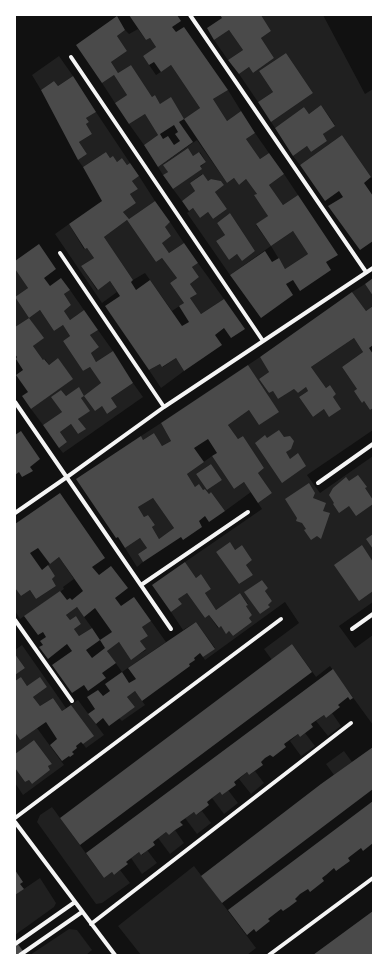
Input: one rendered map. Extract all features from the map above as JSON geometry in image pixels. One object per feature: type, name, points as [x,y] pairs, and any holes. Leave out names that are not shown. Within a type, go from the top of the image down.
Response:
[{"type":"street","points":[[190,15],[366,272]]},
{"type":"street","points":[[71,57],[263,341]]},
{"type":"street","points":[[60,253],[164,407]]},
{"type":"street","points":[[15,513],[68,477],[164,407],[373,268]]},
{"type":"street","points":[[15,402],[68,477],[171,629]]},
{"type":"street","points":[[318,483],[373,444]]},
{"type":"street","points":[[141,585],[248,512]]},
{"type":"street","points":[[352,629],[373,614]]},
{"type":"street","points":[[15,818],[281,619]]},
{"type":"street","points":[[15,620],[72,700]]},
{"type":"street","points":[[91,924],[351,723]]},
{"type":"street","points":[[15,822],[115,955]]},
{"type":"street","points":[[269,955],[373,878]]},
{"type":"street","points":[[15,944],[75,902]]},
{"type":"street","points":[[20,955],[82,912]]},
{"type":"shaded area","points":[[261,15],[323,15],[365,94],[373,89],[373,180],[342,135],[300,165],[293,156],[307,146],[311,152],[327,141],[323,134],[335,125],[321,105],[309,114],[304,107],[275,128],[271,122],[313,93],[286,53],[259,71],[273,92],[258,102],[239,74],[249,67],[253,73],[274,58],[261,38],[271,31]]},
{"type":"shaded area","points":[[138,29],[146,40],[150,38],[156,47],[143,56],[156,75],[171,65],[200,108],[184,119],[160,104],[155,95],[152,97],[131,65],[118,73],[111,62],[127,51],[117,36],[125,30],[129,34]]},
{"type":"shaded area","points":[[229,30],[243,50],[228,60],[214,40]]},
{"type":"shaded area","points":[[59,56],[73,76],[58,86],[54,81],[41,90],[32,75]]},
{"type":"shaded area","points":[[114,75],[127,95],[115,103],[102,83]]},
{"type":"shaded area","points":[[228,90],[241,111],[227,121],[213,99]]},
{"type":"shaded area","points":[[96,112],[130,163],[127,165],[122,158],[117,162],[113,157],[110,158],[106,152],[83,167],[78,160],[87,154],[79,142],[92,134],[86,124],[89,122],[86,118]]},
{"type":"shaded area","points":[[145,114],[158,135],[144,145],[129,124]]},
{"type":"shaded area","points":[[255,133],[269,153],[260,159],[246,139]]},
{"type":"shaded area","points":[[197,140],[227,183],[234,178],[239,185],[246,179],[257,194],[268,216],[256,225],[271,246],[230,275],[187,213],[193,208],[200,218],[208,212],[213,219],[227,209],[215,192],[224,185],[221,181],[211,179],[208,181],[202,174],[190,183],[195,191],[182,201],[173,189],[206,162],[200,152],[193,156],[188,148],[164,164],[168,172],[163,175],[158,167]],"holes":[[[230,213],[255,251],[242,260],[237,254],[229,260],[216,241],[225,235],[217,223]]]},
{"type":"shaded area","points":[[284,174],[298,195],[283,205],[269,185]]},
{"type":"shaded area","points":[[139,176],[155,201],[129,219],[123,212],[136,203],[130,194],[138,189],[132,181]]},
{"type":"shaded area","points":[[127,220],[156,262],[162,258],[177,278],[170,283],[184,303],[172,311],[145,273],[133,280],[104,237]]},
{"type":"shaded area","points":[[170,222],[184,243],[169,253],[162,243],[165,227]]},
{"type":"shaded area","points":[[69,224],[84,249],[87,248],[94,258],[81,266],[97,290],[110,281],[117,292],[102,303],[55,234]]},
{"type":"shaded area","points":[[293,231],[308,254],[285,269],[271,246]]},
{"type":"shaded area","points":[[198,263],[224,299],[201,314],[190,298],[197,294],[190,284],[199,277],[192,267]]},
{"type":"shaded area","points":[[15,269],[28,288],[15,297]]},
{"type":"shaded area","points":[[365,284],[373,296],[373,306],[366,311],[352,292]]},
{"type":"shaded area","points":[[70,290],[84,310],[70,320],[64,311],[71,305],[64,294]]},
{"type":"shaded area","points":[[15,297],[29,318],[15,327]]},
{"type":"shaded area","points":[[40,310],[54,331],[63,325],[70,336],[63,341],[83,371],[90,367],[101,383],[102,406],[107,414],[117,407],[111,398],[133,383],[143,397],[63,453],[59,448],[67,442],[60,432],[71,424],[78,434],[85,429],[78,419],[89,411],[81,398],[84,396],[79,388],[66,396],[61,390],[52,397],[62,412],[43,425],[31,409],[72,379],[58,358],[49,365],[45,359],[43,360],[33,346],[43,338],[29,318]]},
{"type":"shaded area","points":[[98,330],[113,351],[96,362],[91,353],[99,347],[90,335]]},
{"type":"shaded area","points":[[354,338],[363,352],[342,367],[357,389],[362,403],[364,401],[370,410],[373,408],[373,430],[307,475],[320,493],[373,456],[373,602],[339,626],[355,648],[373,635],[373,725],[330,666],[316,677],[292,644],[272,660],[264,649],[299,623],[285,602],[205,660],[203,657],[215,648],[196,622],[183,630],[171,612],[182,604],[178,599],[187,593],[205,618],[209,615],[218,628],[221,626],[226,633],[229,631],[233,636],[252,622],[249,618],[252,615],[246,606],[248,604],[240,593],[216,610],[205,593],[211,589],[201,574],[196,578],[185,562],[262,509],[258,503],[272,493],[258,473],[264,468],[243,436],[238,439],[228,425],[249,410],[278,412],[248,365],[260,357],[269,372],[259,379],[269,393],[273,391],[278,399],[294,389],[298,393],[306,387],[308,391],[299,397],[313,417],[324,409],[336,394],[330,385],[326,388],[311,367]],"holes":[[[242,545],[252,560],[246,565],[253,575],[239,584],[216,552],[235,550]],[[262,580],[268,588],[265,591],[272,601],[268,605],[269,607],[260,614],[245,592]]]},
{"type":"shaded area","points":[[176,358],[184,371],[161,388],[149,370],[160,364],[163,367]]},
{"type":"shaded area","points":[[161,423],[171,441],[162,446],[154,433],[143,440],[141,436]]},
{"type":"shaded area","points":[[212,456],[234,489],[244,482],[251,492],[225,511],[211,492],[209,494],[205,489],[203,490],[195,487],[187,474]],"holes":[[[211,464],[222,480],[207,490],[196,474]]]},
{"type":"shaded area","points":[[153,498],[174,528],[159,539],[152,527],[155,525],[148,515],[144,517],[138,507]]},
{"type":"shaded area","points":[[140,538],[147,548],[138,554],[143,562],[137,567],[125,548]]},
{"type":"shaded area","points":[[59,557],[74,579],[63,587],[64,589],[20,619],[15,611],[15,588],[21,596],[30,590],[36,599],[56,586],[52,579],[55,576],[48,565]]},
{"type":"shaded area","points":[[77,607],[92,628],[79,636],[74,629],[81,624],[76,616],[70,620],[66,615]]},
{"type":"shaded area","points":[[151,621],[166,642],[122,672],[107,651],[119,642],[131,659],[146,650],[140,641],[148,636],[142,627]]},
{"type":"shaded area","points":[[22,645],[66,708],[62,711],[53,698],[40,706],[33,697],[47,687],[40,678],[27,686],[21,677],[15,681],[15,675],[25,668],[15,654],[15,650]]},
{"type":"shaded area","points":[[135,691],[145,705],[122,721],[119,718],[135,707],[127,697]]},
{"type":"shaded area","points":[[78,700],[104,735],[86,748],[83,744],[71,705]]},
{"type":"shaded area","points":[[332,713],[341,726],[328,736],[316,721],[324,715],[326,718]]},
{"type":"shaded area","points":[[37,728],[64,765],[23,795],[15,783],[15,768],[25,782],[29,780],[32,784],[50,770],[48,766],[52,764],[34,740],[15,754],[15,732],[20,739]]},
{"type":"shaded area","points":[[305,733],[315,746],[301,756],[290,741],[298,734],[300,737]]},
{"type":"shaded area","points":[[344,751],[352,762],[334,775],[326,764]]},
{"type":"shaded area","points":[[255,771],[264,783],[251,794],[239,779],[247,772],[249,775]]},
{"type":"shaded area","points":[[228,790],[238,803],[224,814],[212,798],[220,792],[222,795]]},
{"type":"shaded area","points":[[52,807],[104,878],[112,872],[114,875],[120,870],[130,883],[102,903],[96,904],[37,822],[40,815]]},
{"type":"shaded area","points":[[202,811],[211,823],[197,834],[185,818],[194,812],[196,815]]},
{"type":"shaded area","points":[[175,830],[184,843],[170,854],[158,838],[166,832],[169,835]]},
{"type":"shaded area","points":[[147,850],[157,863],[142,874],[131,858],[139,852],[142,855]]},
{"type":"shaded area","points":[[194,866],[256,948],[247,955],[141,955],[118,926]]},
{"type":"shaded area","points":[[40,878],[56,903],[54,907],[15,935],[15,895]]},
{"type":"shaded area","points":[[69,929],[77,930],[92,950],[86,955],[30,955]]},
{"type":"building","points":[[129,15],[177,15],[181,21],[172,27],[176,32],[184,27],[228,90],[213,99],[227,121],[241,111],[255,133],[246,139],[260,159],[269,153],[284,174],[269,185],[283,205],[298,195],[338,255],[326,262],[331,270],[300,291],[293,280],[286,284],[293,295],[261,318],[230,275],[265,251],[272,262],[279,258],[285,269],[308,254],[293,231],[271,246],[256,224],[268,216],[254,195],[257,194],[246,179],[239,185],[234,178],[227,183],[184,119],[200,108],[171,65],[161,72],[154,62],[149,65],[143,56],[156,47],[150,38],[146,40]]},
{"type":"building","points":[[220,15],[261,15],[271,31],[261,38],[274,58],[253,73],[249,67],[239,74],[228,60],[243,50],[229,30],[214,40],[207,28],[222,18]]},
{"type":"building","points":[[117,16],[125,30],[117,36],[127,51],[111,62],[118,73],[131,65],[152,97],[155,95],[160,104],[171,97],[184,119],[179,122],[193,142],[158,167],[144,145],[158,135],[145,114],[129,124],[115,103],[127,95],[114,75],[102,83],[76,45]],"holes":[[[174,125],[178,132],[175,134],[180,141],[174,145],[168,136],[163,139],[160,134]]]},
{"type":"building","points":[[286,53],[313,93],[271,122],[258,102],[273,92],[259,71]]},
{"type":"building","points":[[73,76],[96,112],[86,118],[89,122],[86,124],[92,134],[79,142],[87,154],[78,160],[41,90],[54,81],[58,86]]},
{"type":"building","points":[[321,105],[335,126],[323,134],[327,141],[311,152],[307,146],[293,156],[275,128],[304,107],[309,114]]},
{"type":"building","points":[[342,135],[371,177],[364,183],[373,196],[373,241],[360,250],[328,206],[343,197],[339,191],[325,201],[300,165]]},
{"type":"building","points":[[188,148],[193,156],[199,152],[206,162],[200,166],[202,169],[173,189],[163,175],[168,172],[163,165]]},
{"type":"building","points":[[106,152],[110,158],[113,156],[117,162],[122,158],[127,165],[130,163],[139,176],[132,181],[138,189],[130,194],[136,203],[123,212],[129,219],[155,201],[170,222],[165,227],[171,236],[162,243],[169,253],[184,243],[198,263],[192,267],[199,277],[190,284],[197,294],[190,298],[201,314],[224,299],[245,329],[231,338],[224,328],[215,335],[222,345],[184,371],[176,358],[162,367],[160,364],[149,370],[105,306],[120,296],[110,281],[98,290],[81,266],[94,258],[87,248],[85,249],[69,224],[102,201],[83,167]],"holes":[[[127,220],[156,262],[162,258],[177,278],[170,283],[184,303],[179,306],[189,322],[182,326],[150,280],[136,290],[131,282],[133,280],[104,237]]]},
{"type":"building","points":[[203,174],[208,181],[211,179],[221,181],[224,185],[215,192],[227,209],[213,219],[208,212],[200,218],[193,208],[189,211],[182,201],[195,191],[190,183]]},
{"type":"building","points":[[230,213],[255,251],[242,261],[237,254],[229,260],[216,241],[225,235],[217,223]]},
{"type":"building","points":[[39,244],[56,269],[44,278],[50,286],[61,278],[70,290],[64,294],[71,305],[64,311],[70,320],[84,310],[98,330],[90,335],[99,347],[91,353],[96,362],[113,351],[133,383],[111,398],[117,407],[107,414],[102,406],[95,411],[84,396],[101,383],[90,367],[83,371],[63,341],[70,336],[63,325],[54,331],[40,310],[29,318],[15,297],[28,288],[15,269],[15,261]]},
{"type":"building","points":[[373,278],[373,296],[365,284]]},
{"type":"building","points":[[352,292],[366,311],[373,306],[373,345],[369,348],[373,354],[373,408],[370,410],[364,401],[362,403],[354,391],[357,389],[342,367],[363,352],[354,338],[311,367],[326,388],[330,385],[336,394],[333,397],[341,409],[329,417],[324,409],[313,417],[299,397],[308,391],[306,387],[298,393],[294,389],[278,399],[273,391],[269,393],[259,379],[269,372],[260,357]]},
{"type":"building","points":[[29,318],[44,338],[33,346],[43,360],[44,359],[49,365],[58,358],[73,379],[31,409],[22,396],[28,392],[16,375],[23,370],[16,359],[17,357],[15,354],[15,327]]},
{"type":"building","points":[[248,365],[279,412],[259,425],[249,410],[228,425],[238,439],[243,436],[264,468],[258,473],[272,493],[258,503],[244,482],[234,489],[212,456],[217,453],[208,439],[194,448],[204,462],[187,474],[195,487],[199,484],[203,490],[205,489],[209,494],[211,492],[225,511],[209,522],[205,516],[199,521],[202,527],[183,540],[181,537],[143,562],[138,554],[147,548],[140,538],[125,548],[118,537],[116,538],[76,479],[141,436],[143,440],[154,433],[162,446],[171,441],[161,423]],"holes":[[[153,498],[174,528],[159,539],[152,527],[155,525],[148,515],[144,517],[138,507]]]},
{"type":"building","points":[[79,387],[84,396],[81,398],[90,411],[78,419],[86,429],[78,434],[71,424],[60,432],[67,442],[59,448],[43,425],[62,412],[51,397],[61,390],[66,396]]},
{"type":"building","points":[[279,430],[284,437],[290,436],[294,441],[291,449],[286,452],[290,459],[298,453],[306,466],[282,483],[255,443],[265,435],[267,438]]},
{"type":"building","points":[[21,431],[40,459],[30,467],[33,471],[22,477],[19,472],[15,475],[15,435]]},
{"type":"building","points":[[211,464],[222,480],[207,490],[196,474]]},
{"type":"building","points":[[358,475],[367,487],[365,488],[373,500],[373,504],[356,516],[349,506],[339,513],[329,495],[333,488],[346,477],[349,481]]},
{"type":"building","points":[[309,483],[315,493],[313,498],[326,503],[323,511],[330,513],[321,539],[317,536],[311,540],[304,530],[306,529],[302,523],[296,521],[297,518],[285,499]]},
{"type":"building","points":[[60,493],[105,558],[92,567],[99,575],[111,566],[128,588],[115,598],[121,606],[134,597],[151,621],[142,627],[148,636],[140,641],[146,649],[131,660],[119,642],[107,651],[116,663],[102,673],[106,678],[88,691],[84,685],[72,693],[52,665],[72,651],[67,644],[48,659],[39,647],[43,645],[40,641],[46,637],[43,632],[38,635],[24,616],[60,591],[67,600],[70,598],[72,600],[83,591],[59,557],[50,564],[38,548],[30,553],[42,570],[48,565],[55,576],[52,579],[56,586],[36,599],[30,590],[21,596],[15,588],[15,524]],"holes":[[[77,607],[84,617],[95,608],[112,632],[100,640],[92,628],[79,636],[74,629],[81,624],[76,616],[70,620],[66,615]],[[100,640],[105,648],[92,658],[86,650]]]},
{"type":"building","points":[[373,534],[373,549],[366,539]]},
{"type":"building","points":[[230,542],[235,550],[242,545],[252,560],[246,565],[253,575],[239,584],[216,552]]},
{"type":"building","points":[[362,545],[373,562],[373,591],[359,601],[334,565]]},
{"type":"building","points":[[185,562],[196,578],[201,574],[211,589],[205,593],[216,610],[240,593],[248,605],[246,606],[252,615],[249,618],[252,622],[233,636],[229,631],[226,634],[221,626],[219,628],[209,615],[205,618],[187,593],[178,599],[182,604],[171,612],[152,585]]},
{"type":"building","points":[[262,580],[268,588],[265,591],[272,601],[268,605],[270,607],[260,614],[244,592]]},
{"type":"building","points":[[196,622],[215,649],[203,657],[200,653],[194,658],[195,660],[189,664],[190,666],[142,701],[135,691],[127,697],[135,707],[109,726],[103,718],[96,724],[88,714],[95,709],[87,697],[98,690],[103,696],[110,691],[105,684],[122,672],[129,683],[136,679],[128,668]]},
{"type":"building","points":[[292,644],[312,672],[80,845],[60,818]]},
{"type":"building","points":[[15,654],[25,668],[15,675]]},
{"type":"building","points":[[333,669],[353,698],[350,700],[348,697],[338,705],[340,707],[326,718],[324,715],[311,724],[313,727],[300,737],[298,734],[284,744],[286,747],[273,757],[270,755],[265,758],[261,762],[263,765],[249,775],[247,772],[234,782],[236,785],[222,795],[220,792],[212,798],[207,802],[209,805],[196,815],[194,812],[180,822],[183,825],[169,835],[166,832],[153,842],[155,845],[141,855],[139,852],[126,862],[128,864],[114,875],[112,872],[104,878],[86,853]]},
{"type":"building","points":[[21,677],[27,686],[40,677],[47,687],[33,697],[40,706],[53,698],[62,711],[71,705],[94,736],[83,744],[81,742],[72,752],[74,754],[62,761],[50,745],[57,739],[46,722],[20,740],[15,732],[15,681]]},
{"type":"building","points":[[34,740],[52,764],[48,766],[50,770],[32,784],[29,780],[25,782],[15,768],[15,754]]},
{"type":"building","points":[[373,747],[373,789],[222,903],[201,876],[321,784]]},
{"type":"building","points":[[373,801],[373,843],[363,851],[361,848],[348,858],[350,861],[336,871],[334,868],[322,878],[324,881],[310,892],[308,889],[300,894],[295,899],[297,901],[283,911],[281,909],[268,919],[270,921],[256,932],[254,929],[247,935],[228,910]]},
{"type":"building","points":[[15,870],[23,882],[20,884],[24,889],[15,895]]},
{"type":"building","points":[[373,911],[373,954],[313,955]]},
{"type":"building","points":[[17,943],[23,951],[17,955],[15,953],[15,945]]}]
